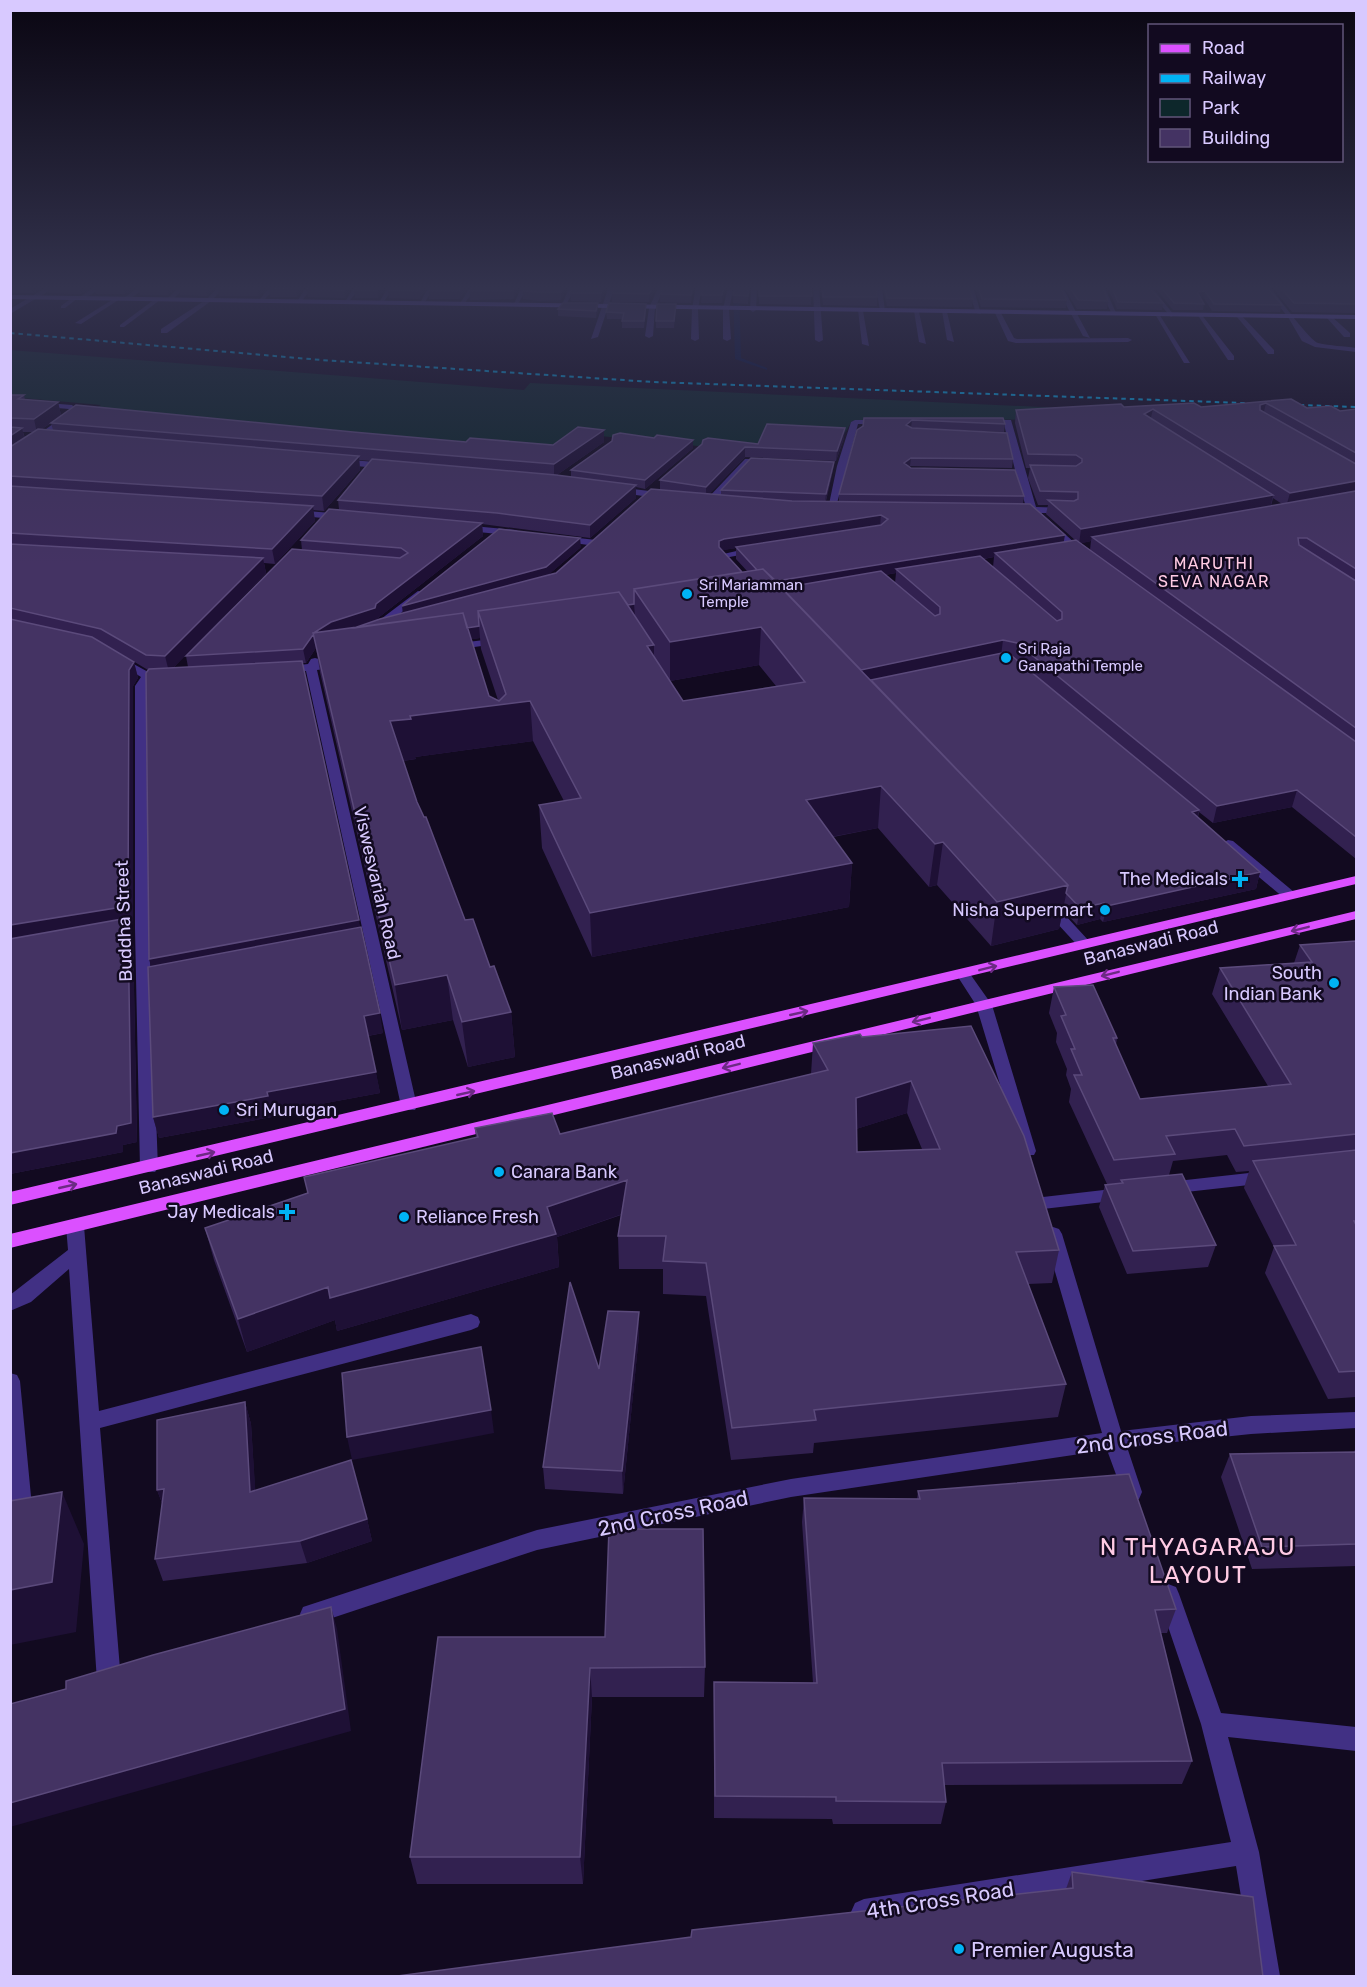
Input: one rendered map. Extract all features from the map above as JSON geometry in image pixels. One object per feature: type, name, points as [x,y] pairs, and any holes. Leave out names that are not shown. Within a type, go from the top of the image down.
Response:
[{"type":"main road","name":"Banaswadi Road","points":[[10,1199],[1356,880]]},
{"type":"main road","name":"Banaswadi Road","points":[[10,1242],[1356,915]]},
{"type":"street","points":[[10,402],[75,409],[75,412],[10,459]]},
{"type":"street","points":[[843,507],[827,507],[855,422],[890,422]]},
{"type":"street","points":[[973,422],[1008,422],[1006,437],[1032,510],[1071,550],[1095,563]]},
{"type":"street","points":[[21,435],[54,438]]},
{"type":"street","points":[[325,461],[396,467]]},
{"type":"street","points":[[709,502],[747,461],[782,463]]},
{"type":"street","points":[[365,474],[372,465]]},
{"type":"street","points":[[829,466],[841,466]]},
{"type":"street","points":[[603,488],[674,497]]},
{"type":"street","points":[[697,501],[721,503]]},
{"type":"street","points":[[1008,510],[1071,510]]},
{"type":"street","points":[[283,513],[353,518]]},
{"type":"street","points":[[453,527],[531,535]]},
{"type":"street","points":[[489,538],[498,531]]},
{"type":"street","points":[[552,538],[599,540],[587,551]]},
{"type":"street","points":[[1071,550],[1088,547]]},
{"type":"street","points":[[728,558],[769,548]]},
{"type":"street","points":[[410,618],[372,628],[424,590]]},
{"type":"street","points":[[438,649],[474,650],[507,639]]},
{"type":"street","points":[[311,668],[322,649]]},
{"type":"street","points":[[110,654],[147,676],[173,677]]},
{"type":"street","points":[[276,670],[345,663]]},
{"type":"street","name":"Viswesvariah Road","points":[[311,668],[366,941],[409,1106]]},
{"type":"street","name":"Buddha Street","points":[[147,676],[141,686],[137,930],[151,982],[149,1167]]},
{"type":"street","points":[[1218,836],[1289,895]]},
{"type":"street","points":[[1036,892],[1084,944]]},
{"type":"street","points":[[963,974],[984,1005],[1114,1440],[1137,1508]]},
{"type":"street","points":[[1043,1203],[1287,1175]]},
{"type":"street","points":[[75,1226],[109,1681]]},
{"type":"street","points":[[10,1304],[24,1297],[77,1252]]},
{"type":"street","points":[[90,1422],[471,1322]]},
{"type":"street","points":[[10,1382],[21,1507],[10,1518]]},
{"type":"street","name":"2nd Cross Road","points":[[289,1622],[537,1540],[791,1488],[1114,1440],[1251,1425],[1356,1420]]},
{"type":"street","points":[[1161,1575],[1213,1724],[1246,1852],[1267,1977]]},
{"type":"street","points":[[87,1687],[131,1674]]},
{"type":"street","points":[[1213,1724],[1356,1739]]},
{"type":"street","name":"4th Cross Road","points":[[846,1915],[1246,1852]]},
{"type":"green space","points":[[11,379],[379,379],[524,390],[530,383],[1168,413],[1066,419],[852,421],[843,436],[756,452],[581,434],[547,459],[83,415],[101,405],[11,397]]},
{"type":"building","points":[[10,395],[24,395],[18,399],[58,402],[34,419],[10,418]]},
{"type":"building","points":[[1291,399],[1307,408],[1331,406],[1340,411],[1356,409],[1356,453],[1266,403],[1260,405],[1260,410],[1356,464],[1356,481],[1290,493],[1153,409],[1144,414],[1273,495],[1081,529],[1048,500],[1074,501],[1078,499],[1078,492],[1040,491],[1030,465],[1076,466],[1082,462],[1082,459],[1076,455],[1028,454],[1016,410],[1121,404],[1124,407],[1194,403],[1201,407]]},
{"type":"building","points":[[76,405],[466,442],[470,438],[553,445],[578,427],[604,430],[554,464],[51,423]]},
{"type":"building","points":[[864,418],[1003,418],[1005,424],[912,420],[906,425],[912,428],[1007,433],[1013,459],[911,458],[904,463],[911,468],[1015,470],[1024,496],[839,494],[857,430],[863,426]]},
{"type":"building","points":[[767,424],[845,428],[837,451],[745,447],[706,487],[660,480],[702,444],[703,440],[708,438],[758,444]]},
{"type":"building","points":[[10,427],[22,428],[10,436]]},
{"type":"building","points":[[38,429],[359,456],[322,496],[10,476],[10,447]]},
{"type":"building","points":[[620,433],[693,440],[645,480],[571,470],[612,441],[613,435]]},
{"type":"building","points":[[751,458],[834,462],[826,494],[721,490]]},
{"type":"building","points":[[372,459],[556,475],[636,485],[590,525],[497,513],[338,500]]},
{"type":"building","points":[[10,486],[313,506],[272,549],[10,533]]},
{"type":"building","points":[[651,489],[792,501],[1030,504],[1065,535],[776,581],[763,569],[757,570],[736,547],[881,525],[888,519],[881,515],[724,539],[719,541],[719,547],[742,572],[634,589],[634,604],[628,605],[619,592],[478,611],[479,626],[467,628],[463,613],[354,628],[380,619],[556,573]]},
{"type":"building","points":[[1356,491],[1356,569],[1307,538],[1298,538],[1299,545],[1356,581],[1356,728],[1092,537]]},
{"type":"building","points":[[329,509],[482,523],[376,604],[375,608],[331,622],[315,632],[303,649],[186,656],[292,549],[400,558],[408,553],[401,548],[301,540]]},
{"type":"building","points":[[499,529],[580,538],[546,567],[402,606]]},
{"type":"building","points":[[1076,540],[1356,742],[1356,837],[1297,790],[1217,806],[1017,643],[1003,640],[861,670],[782,588],[881,571],[935,616],[940,614],[940,607],[896,569],[980,556],[1057,621],[1062,619],[1062,612],[995,553]]},
{"type":"building","points":[[10,544],[263,558],[165,656],[146,655],[101,629],[10,608]]},
{"type":"building","points":[[763,569],[1068,885],[997,902],[943,842],[935,844],[881,786],[806,800],[852,863],[590,913],[539,805],[581,798],[530,701],[410,716],[411,719],[390,721],[417,802],[426,817],[465,920],[473,919],[490,967],[494,966],[511,1012],[462,1022],[447,975],[395,985],[313,633],[463,613],[489,696],[499,701],[506,694],[478,611],[619,592],[654,645],[647,646],[683,701],[805,682],[761,627],[670,642],[634,589]]},
{"type":"building","points":[[10,619],[92,637],[134,662],[129,670],[128,906],[10,925]]},
{"type":"building","points":[[1007,652],[1199,810],[1192,812],[1260,872],[1107,906],[1104,903],[1080,908],[1066,893],[1068,885],[871,680]]},
{"type":"building","points":[[302,661],[359,920],[149,959],[146,673],[149,669]]},
{"type":"building","points":[[128,918],[131,1123],[117,1126],[116,1133],[10,1153],[10,939]]},
{"type":"building","points":[[361,927],[380,1013],[364,1016],[376,1072],[267,1092],[268,1096],[153,1117],[148,967]]},
{"type":"building","points":[[1356,941],[1356,1134],[1244,1146],[1235,1129],[1166,1136],[1175,1154],[1114,1160],[1074,1075],[1082,1075],[1071,1049],[1075,1049],[1061,1016],[1066,1015],[1054,987],[1093,985],[1117,1038],[1113,1038],[1140,1099],[1291,1084],[1220,968],[1312,962],[1300,945]]},
{"type":"building","points":[[971,1026],[1024,1136],[1059,1250],[1016,1252],[1066,1384],[814,1410],[816,1420],[732,1428],[706,1263],[663,1261],[666,1236],[618,1236],[627,1180],[547,1207],[556,1234],[330,1298],[328,1287],[238,1319],[205,1228],[308,1193],[304,1177],[478,1137],[475,1128],[552,1113],[560,1134],[828,1070],[813,1043],[860,1034],[862,1037]],"holes":[[[911,1081],[940,1149],[857,1152],[856,1098]]]},
{"type":"building","points":[[1356,1150],[1356,1221],[1354,1221],[1356,1225],[1356,1371],[1339,1372],[1274,1246],[1296,1245],[1253,1161]]},
{"type":"building","points":[[1182,1174],[1216,1245],[1133,1251],[1105,1185],[1123,1183],[1121,1180]]},
{"type":"building","points":[[570,1282],[599,1369],[608,1311],[639,1312],[622,1471],[543,1467]]},
{"type":"building","points":[[481,1347],[491,1410],[347,1437],[342,1373]]},
{"type":"building","points":[[245,1402],[250,1492],[351,1460],[367,1519],[300,1541],[155,1559],[164,1489],[157,1490],[157,1420]]},
{"type":"building","points":[[1356,1452],[1356,1544],[1262,1547],[1230,1454]]},
{"type":"building","points":[[1129,1474],[1176,1609],[1155,1610],[1192,1761],[942,1763],[946,1802],[836,1801],[836,1797],[715,1796],[714,1682],[817,1683],[804,1498],[920,1499],[918,1491]]},
{"type":"building","points":[[62,1492],[52,1582],[10,1590],[10,1501]]},
{"type":"building","points":[[609,1529],[703,1529],[705,1667],[590,1668],[580,1857],[410,1857],[438,1637],[605,1637]]},
{"type":"building","points":[[331,1607],[345,1709],[10,1803],[10,1704],[66,1689],[66,1681]]},
{"type":"building","points":[[1072,1872],[1253,1897],[1263,1977],[390,1977],[691,1937],[692,1930],[1073,1888]]},
{"type":"railway","points":[[604,379],[1356,407]]},
{"type":"place","name":"Sri Mariamman Temple","points":[[687,594]]},
{"type":"place","name":"Sri Raja Ganapathi Temple","points":[[1006,658]]},
{"type":"place","name":"The Medicals","points":[[1240,879]]},
{"type":"place","name":"Nisha Supermart","points":[[1105,910]]},
{"type":"place","name":"South Indian Bank","points":[[1334,983]]},
{"type":"place","name":"Sri Murugan","points":[[224,1110]]},
{"type":"place","name":"Canara Bank","points":[[499,1172]]},
{"type":"place","name":"Jay Medicals","points":[[287,1212]]},
{"type":"place","name":"Reliance Fresh","points":[[404,1217]]},
{"type":"place","name":"Premier Augusta","points":[[959,1949]]},
{"type":"district","name":"MARUTHI SEVA NAGAR","points":[[1214,572]]},
{"type":"district","name":"N THYAGARAJU LAYOUT","points":[[1198,1561]]}]
